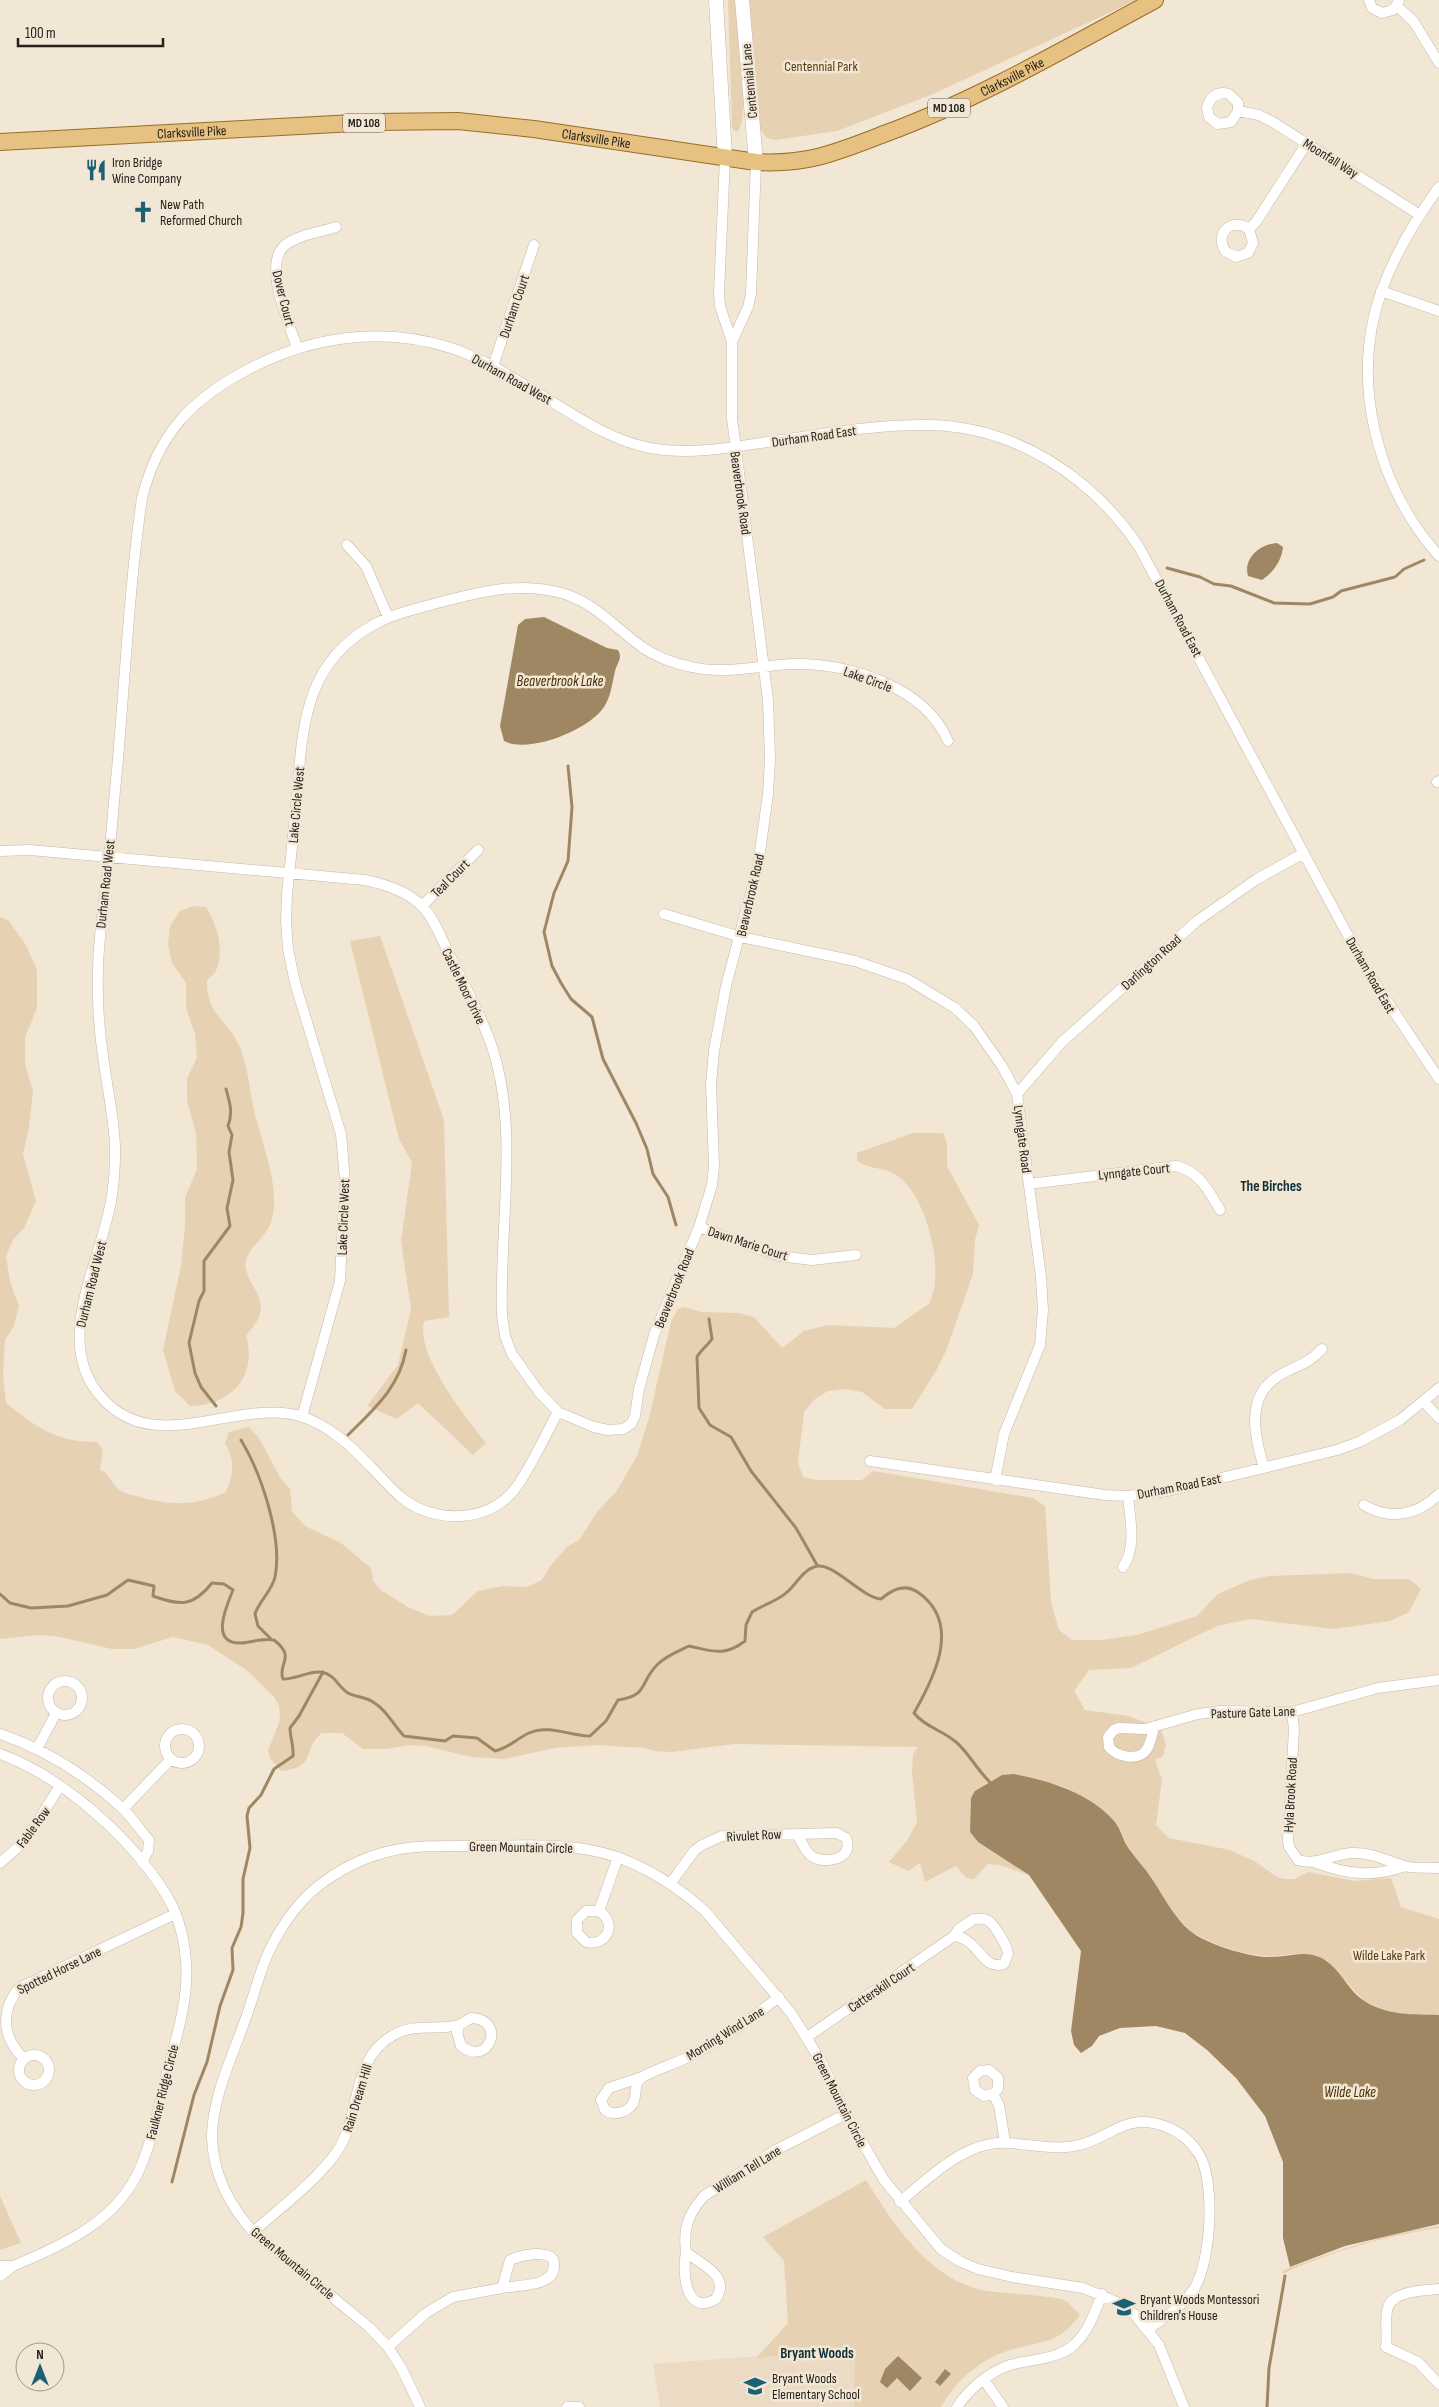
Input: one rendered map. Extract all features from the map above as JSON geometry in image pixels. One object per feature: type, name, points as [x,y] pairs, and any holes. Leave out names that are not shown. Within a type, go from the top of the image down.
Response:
[{"type":"main road","name":"Clarksville Pike","points":[[0,142],[374,122],[458,121],[534,128],[756,162],[813,160],[929,117],[985,91],[1155,0]]},
{"type":"street","name":"Centennial Lane","points":[[716,0],[725,158]]},
{"type":"street","name":"Centennial Lane","points":[[742,0],[756,162]]},
{"type":"street","points":[[1369,0],[1372,8],[1382,13],[1393,10],[1398,3],[1414,22],[1439,63]]},
{"type":"street","name":"Moonfall Way","points":[[1238,111],[1265,118],[1420,214]]},
{"type":"street","points":[[1249,229],[1262,214],[1307,143]]},
{"type":"street","name":"Beaverbrook Road","points":[[624,1429],[631,1424],[635,1416],[639,1389],[654,1334],[699,1227],[709,1198],[714,1166],[711,1084],[714,1051],[726,986],[741,937],[758,866],[768,794],[770,731],[764,667],[735,447],[730,388],[732,342],[720,306],[719,293],[725,158]]},
{"type":"street","name":"Beaverbrook Road","points":[[732,342],[748,307],[751,294],[756,162]]},
{"type":"street","points":[[1439,188],[1420,214],[1404,242],[1381,291],[1373,322],[1369,370],[1376,440],[1398,498],[1418,530],[1439,556]]},
{"type":"street","name":"Dover Court","points":[[297,348],[276,277],[278,255],[293,240],[336,227]]},
{"type":"street","name":"Durham Court","points":[[493,366],[534,245]]},
{"type":"street","points":[[1381,291],[1439,311]]},
{"type":"street","name":"Durham Road West","points":[[558,1412],[523,1476],[506,1499],[478,1514],[463,1516],[432,1514],[404,1499],[349,1444],[336,1434],[302,1417],[288,1414],[260,1414],[174,1426],[142,1422],[125,1415],[101,1398],[83,1367],[78,1348],[79,1323],[112,1200],[117,1156],[114,1120],[101,1043],[98,987],[100,936],[109,858],[140,516],[148,475],[166,438],[193,405],[233,377],[297,348],[346,337],[389,336],[452,348],[493,366],[589,424],[631,443],[650,448],[689,452],[735,447]]},
{"type":"street","name":"Durham Road East","points":[[735,447],[874,428],[931,425],[954,428],[1003,440],[1046,458],[1088,488],[1121,520],[1139,547],[1367,971],[1439,1079]]},
{"type":"street","points":[[346,545],[366,566],[388,617]]},
{"type":"street","name":"Lake Circle West","points":[[302,1417],[340,1281],[345,1180],[341,1134],[295,983],[288,949],[286,921],[302,734],[311,696],[331,663],[344,648],[373,625],[388,617],[495,589],[535,587],[566,595],[595,608],[646,650],[679,664],[711,670],[764,667]]},
{"type":"street","name":"Lake Circle","points":[[764,667],[797,664],[818,666],[839,669],[880,682],[924,707],[935,717],[948,741]]},
{"type":"street","name":"Castle Moor Drive","points":[[0,851],[30,850],[377,882],[407,896],[422,906],[434,924],[483,1024],[499,1074],[505,1142],[501,1288],[505,1336],[512,1354],[523,1373],[558,1412],[594,1427],[608,1430],[624,1429]]},
{"type":"street","name":"Teal Court","points":[[422,906],[478,850]]},
{"type":"street","name":"Darlington Road","points":[[1017,1094],[1040,1065],[1062,1042],[1198,920],[1257,878],[1304,853]]},
{"type":"street","name":"Lynngate Road","points":[[664,914],[741,937],[855,961],[885,970],[932,993],[955,1008],[974,1026],[1002,1066],[1017,1094],[1043,1292],[1043,1327],[1035,1360],[1004,1434],[995,1480]]},
{"type":"street","name":"Lynngate Court","points":[[1028,1184],[1176,1166],[1185,1168],[1202,1181],[1220,1210]]},
{"type":"street","name":"Dawn Marie Court","points":[[699,1227],[762,1251],[787,1258],[812,1260],[856,1255]]},
{"type":"street","points":[[1264,1468],[1254,1427],[1262,1394],[1278,1375],[1311,1361],[1322,1349]]},
{"type":"street","name":"Durham Road East","points":[[870,1461],[1106,1495],[1128,1496],[1168,1492],[1337,1450],[1359,1442],[1380,1433],[1424,1402],[1439,1388]]},
{"type":"street","points":[[1424,1402],[1439,1418]]},
{"type":"street","points":[[1364,1505],[1380,1513],[1400,1515],[1422,1508],[1439,1494]]},
{"type":"street","points":[[1122,1567],[1128,1559],[1132,1540],[1128,1496]]},
{"type":"street","name":"Pasture Gate Lane","points":[[1155,1726],[1148,1748],[1139,1756],[1120,1756],[1109,1748],[1108,1737],[1114,1730],[1145,1729],[1155,1726],[1198,1714],[1221,1711],[1292,1712],[1378,1688],[1439,1680]]},
{"type":"street","points":[[37,1749],[56,1712]]},
{"type":"street","name":"Hyla Brook Road","points":[[1292,1712],[1294,1729],[1288,1840],[1289,1847],[1298,1860],[1314,1862],[1340,1871],[1363,1874],[1387,1872],[1405,1866]]},
{"type":"street","points":[[0,1734],[37,1749],[70,1768],[123,1809],[149,1840],[148,1851],[142,1862]]},
{"type":"street","name":"Faulkner Ridge Circle","points":[[0,1754],[60,1786],[95,1812],[142,1862],[166,1894],[175,1914],[181,1930],[186,1962],[184,2001],[154,2127],[140,2167],[125,2194],[102,2219],[54,2247],[14,2266],[0,2276]]},
{"type":"street","points":[[123,1809],[171,1759]]},
{"type":"street","name":"Fable Row","points":[[0,1863],[25,1841],[60,1786]]},
{"type":"street","name":"Rivulet Row","points":[[670,1884],[694,1851],[717,1838],[737,1834],[797,1835],[807,1832],[842,1834],[848,1842],[847,1852],[838,1858],[817,1859],[808,1854],[797,1835]]},
{"type":"street","name":"Green Mountain Circle","points":[[420,2407],[405,2375],[388,2347],[369,2327],[253,2232],[229,2201],[217,2172],[212,2138],[216,2108],[269,1951],[286,1922],[308,1895],[324,1881],[358,1862],[376,1855],[414,1847],[567,1846],[618,1858],[670,1884],[705,1911],[778,1997],[807,2037],[822,2063],[846,2114],[871,2158],[900,2202],[941,2249],[958,2261],[994,2274],[1083,2288],[1102,2294],[1134,2314],[1148,2329],[1165,2357],[1184,2407]]},
{"type":"street","name":"Hyla Brook Road","points":[[1314,1862],[1340,1854],[1363,1853],[1382,1856],[1405,1866],[1439,1868]]},
{"type":"street","points":[[599,1911],[618,1858]]},
{"type":"street","name":"Spotted Horse Lane","points":[[24,2059],[13,2048],[2,2029],[2,2009],[10,1994],[175,1914]]},
{"type":"street","name":"Catterskill Court","points":[[807,2037],[954,1936],[959,1929],[974,1919],[987,1920],[1006,1945],[1007,1960],[999,1966],[986,1962],[973,1944],[962,1937],[954,1936]]},
{"type":"street","name":"Morning Wind Lane","points":[[642,2077],[690,2056],[718,2041],[778,1997]]},
{"type":"street","name":"Rain Dream Hill","points":[[253,2232],[322,2170],[336,2152],[350,2124],[365,2063],[381,2044],[405,2030],[460,2025]]},
{"type":"street","points":[[994,2094],[999,2105],[1005,2142]]},
{"type":"street","name":"William Tell Lane","points":[[686,2252],[718,2275],[721,2286],[716,2299],[701,2302],[691,2298],[683,2266],[686,2252],[686,2224],[695,2207],[704,2196],[776,2150],[846,2114]]},
{"type":"street","points":[[900,2202],[946,2164],[972,2150],[1005,2142],[1044,2147],[1076,2146],[1093,2140],[1118,2126],[1150,2122],[1164,2126],[1190,2142],[1205,2166],[1208,2184],[1206,2256],[1193,2290],[1172,2313],[1148,2329]]},
{"type":"street","points":[[388,2347],[426,2313],[445,2301],[465,2294],[543,2282],[550,2278],[554,2272],[553,2259],[549,2255],[542,2254],[516,2257],[510,2260],[502,2288]]},
{"type":"street","name":"Faulkner Ridge Circle","points":[[0,2266],[14,2266]]},
{"type":"street","points":[[1439,2289],[1395,2298],[1390,2304],[1387,2314],[1386,2347],[1418,2362],[1439,2384]]},
{"type":"street","points":[[957,2407],[971,2390],[1009,2365],[1050,2356],[1074,2345],[1086,2330],[1102,2294]]},
{"type":"street","points":[[984,2380],[1003,2407]]},
{"type":"street","points":[[567,2407],[579,2407]]},
{"type":"shaded area","name":"Bryant Woods Elementary School","points":[[856,2349],[854,2407],[660,2407],[653,2364]]},
{"type":"green space","points":[[728,0],[737,0],[742,49],[743,111],[741,125],[737,132],[732,127]]},
{"type":"green space","name":"Centennial Park","points":[[748,0],[1137,0],[933,94],[837,131],[776,140],[767,138],[760,129]]},
{"type":"green space","points":[[193,906],[206,907],[218,936],[219,960],[215,972],[207,980],[208,992],[213,1008],[233,1034],[241,1051],[272,1180],[274,1209],[269,1227],[251,1250],[246,1260],[245,1267],[260,1300],[261,1307],[258,1320],[246,1336],[249,1351],[248,1364],[244,1376],[238,1386],[228,1395],[204,1405],[190,1406],[175,1391],[163,1350],[181,1266],[185,1226],[185,1198],[197,1169],[196,1133],[187,1101],[187,1079],[197,1057],[195,1034],[186,1008],[186,983],[172,963],[168,944],[170,926],[180,911]]},
{"type":"green space","name":"Wilde Lake Park","points":[[0,917],[8,920],[26,945],[37,970],[37,1008],[25,1037],[25,1064],[33,1091],[29,1127],[23,1154],[36,1201],[24,1228],[13,1240],[6,1256],[10,1282],[19,1306],[14,1326],[5,1340],[3,1375],[6,1403],[47,1432],[69,1439],[96,1442],[103,1449],[100,1470],[106,1474],[115,1486],[128,1494],[162,1502],[194,1502],[226,1492],[231,1479],[232,1461],[225,1443],[229,1432],[249,1427],[259,1438],[281,1479],[290,1489],[292,1511],[305,1526],[341,1543],[371,1568],[373,1581],[382,1591],[408,1607],[429,1616],[452,1615],[478,1591],[503,1586],[527,1587],[542,1580],[551,1565],[568,1546],[579,1540],[597,1512],[616,1492],[637,1456],[649,1418],[671,1322],[678,1309],[685,1307],[701,1312],[738,1313],[754,1317],[782,1348],[804,1331],[828,1325],[894,1328],[930,1303],[935,1284],[934,1253],[931,1237],[920,1206],[913,1192],[904,1181],[889,1171],[867,1166],[857,1161],[857,1153],[913,1133],[943,1133],[947,1143],[947,1166],[979,1225],[975,1240],[973,1274],[946,1351],[912,1409],[885,1409],[862,1392],[845,1389],[828,1391],[816,1398],[804,1412],[798,1463],[803,1477],[816,1480],[862,1480],[873,1471],[1033,1498],[1045,1506],[1051,1602],[1059,1630],[1072,1640],[1101,1640],[1137,1635],[1197,1616],[1218,1594],[1250,1580],[1269,1576],[1351,1573],[1373,1579],[1409,1579],[1421,1589],[1409,1612],[1390,1621],[1334,1629],[1250,1619],[1217,1626],[1131,1668],[1089,1670],[1074,1691],[1085,1710],[1129,1716],[1161,1729],[1166,1745],[1163,1756],[1155,1760],[1162,1779],[1156,1825],[1169,1838],[1230,1850],[1254,1861],[1277,1877],[1284,1879],[1295,1879],[1308,1872],[1355,1881],[1391,1878],[1401,1907],[1439,1919],[1439,2015],[1412,2016],[1385,2011],[1364,2001],[1327,1961],[1313,1955],[1291,1954],[1271,1957],[1244,1953],[1218,1945],[1191,1932],[1170,1909],[1151,1878],[1128,1847],[1115,1822],[1088,1800],[1065,1787],[1002,1775],[975,1791],[970,1832],[978,1842],[1029,1875],[1000,1865],[988,1864],[974,1879],[966,1878],[956,1866],[925,1882],[920,1863],[908,1871],[889,1862],[907,1841],[917,1822],[912,1773],[913,1754],[918,1747],[734,1744],[672,1752],[596,1745],[555,1748],[504,1759],[471,1757],[426,1746],[411,1745],[387,1749],[363,1749],[342,1733],[322,1733],[316,1739],[305,1762],[293,1769],[281,1771],[270,1758],[268,1751],[280,1720],[279,1706],[274,1697],[248,1671],[208,1645],[173,1637],[134,1649],[112,1649],[60,1637],[40,1635],[0,1639]]},
{"type":"green space","points":[[380,936],[444,1120],[449,1317],[424,1321],[423,1335],[434,1368],[455,1402],[486,1443],[473,1455],[418,1403],[397,1419],[367,1406],[398,1365],[411,1309],[401,1241],[412,1163],[399,1139],[350,941]]},
{"type":"green space","points":[[866,2180],[889,2215],[916,2249],[948,2276],[967,2285],[987,2291],[1061,2299],[1066,2301],[1080,2315],[1073,2324],[1053,2339],[1006,2352],[983,2362],[955,2386],[941,2407],[854,2407],[855,2349],[756,2358],[788,2323],[784,2261],[763,2237]]},
{"type":"green space","points":[[0,2196],[21,2243],[0,2250]]},
{"type":"green space","points":[[1439,2226],[1439,2228],[1359,2245],[1320,2258],[1282,2274],[1284,2270],[1360,2244],[1419,2229]]},
{"type":"water","points":[[1277,543],[1283,547],[1281,557],[1273,570],[1262,580],[1248,576],[1248,563],[1254,553],[1265,546]]},
{"type":"water","name":"Beaverbrook Lake","points":[[544,617],[607,648],[618,650],[620,658],[611,690],[604,707],[596,716],[586,724],[558,738],[528,744],[515,744],[504,741],[500,726],[518,625],[525,619]]},
{"type":"water","name":"Wilde Lake","points":[[1014,1774],[1041,1780],[1069,1790],[1094,1803],[1105,1812],[1115,1822],[1127,1846],[1174,1913],[1197,1936],[1241,1953],[1263,1957],[1313,1955],[1329,1963],[1359,1997],[1375,2007],[1392,2012],[1439,2015],[1439,2224],[1345,2246],[1290,2267],[1283,2238],[1283,2162],[1265,2116],[1236,2078],[1207,2050],[1185,2033],[1156,2026],[1120,2028],[1099,2036],[1092,2046],[1081,2053],[1074,2045],[1071,2031],[1081,1951],[1029,1875],[978,1842],[970,1832],[971,1798],[975,1791],[1002,1775]]},
{"type":"water","points":[[898,2356],[922,2378],[910,2391],[897,2378],[887,2388],[880,2382],[885,2369]]},
{"type":"water","points":[[945,2369],[951,2374],[940,2386],[935,2382]]},
{"type":"waterway","points":[[1167,568],[1200,577],[1214,584],[1231,586],[1274,603],[1310,604],[1333,597],[1341,591],[1395,577],[1404,569],[1424,560]]},
{"type":"waterway","points":[[568,766],[572,807],[568,861],[554,893],[544,932],[552,966],[561,983],[571,999],[592,1017],[603,1059],[636,1123],[647,1149],[653,1174],[668,1197],[676,1225]]},
{"type":"waterway","points":[[216,1406],[201,1387],[195,1373],[189,1343],[199,1301],[204,1291],[204,1261],[230,1226],[227,1208],[233,1180],[229,1152],[232,1135],[228,1126],[231,1112],[226,1089]]},
{"type":"waterway","points":[[709,1319],[712,1339],[697,1357],[699,1408],[710,1425],[731,1437],[751,1471],[796,1528],[817,1565]]},
{"type":"waterway","points":[[348,1435],[376,1407],[391,1387],[398,1376],[406,1350]]},
{"type":"waterway","points":[[241,1440],[263,1488],[276,1544],[277,1561],[275,1577],[255,1614],[258,1626],[271,1639]]},
{"type":"waterway","points":[[0,1594],[10,1603],[31,1608],[68,1606],[107,1595],[128,1580],[154,1586],[153,1596],[179,1603],[199,1597],[212,1583],[224,1584],[233,1590],[222,1624],[226,1638],[232,1642],[242,1643],[274,1640],[284,1651],[283,1679],[316,1672],[326,1673],[348,1693],[370,1700],[378,1705],[404,1736],[445,1741],[453,1736],[477,1738],[495,1751],[504,1748],[524,1735],[537,1731],[552,1730],[590,1736],[606,1721],[618,1700],[628,1698],[639,1692],[652,1671],[661,1661],[689,1646],[718,1651],[738,1646],[745,1641],[746,1625],[752,1612],[782,1596],[810,1569],[821,1566],[829,1568],[873,1597],[881,1599],[899,1588],[909,1588],[919,1593],[932,1606],[939,1620],[942,1635],[940,1652],[936,1668],[914,1713],[923,1722],[956,1742],[992,1784]]},
{"type":"waterway","points":[[172,2182],[194,2095],[207,2062],[220,2006],[233,1970],[232,1948],[241,1927],[243,1879],[250,1848],[247,1816],[249,1808],[261,1795],[274,1769],[293,1756],[290,1728],[299,1716],[323,1672]]},
{"type":"waterway","points":[[1267,2407],[1269,2368],[1285,2276]]},
{"type":"place","name":"Iron Bridge Wine Company","points":[[96,170]]},
{"type":"place","name":"New Path Reformed Church","points":[[143,212]]},
{"type":"place","name":"Bryant Woods Montessori Children's House","points":[[1124,2307]]},
{"type":"place","name":"Bryant Woods Elementary School","points":[[755,2386]]},
{"type":"district","name":"The Birches","points":[[1271,1186]]},
{"type":"district","name":"Bryant Woods","points":[[817,2353]]}]
